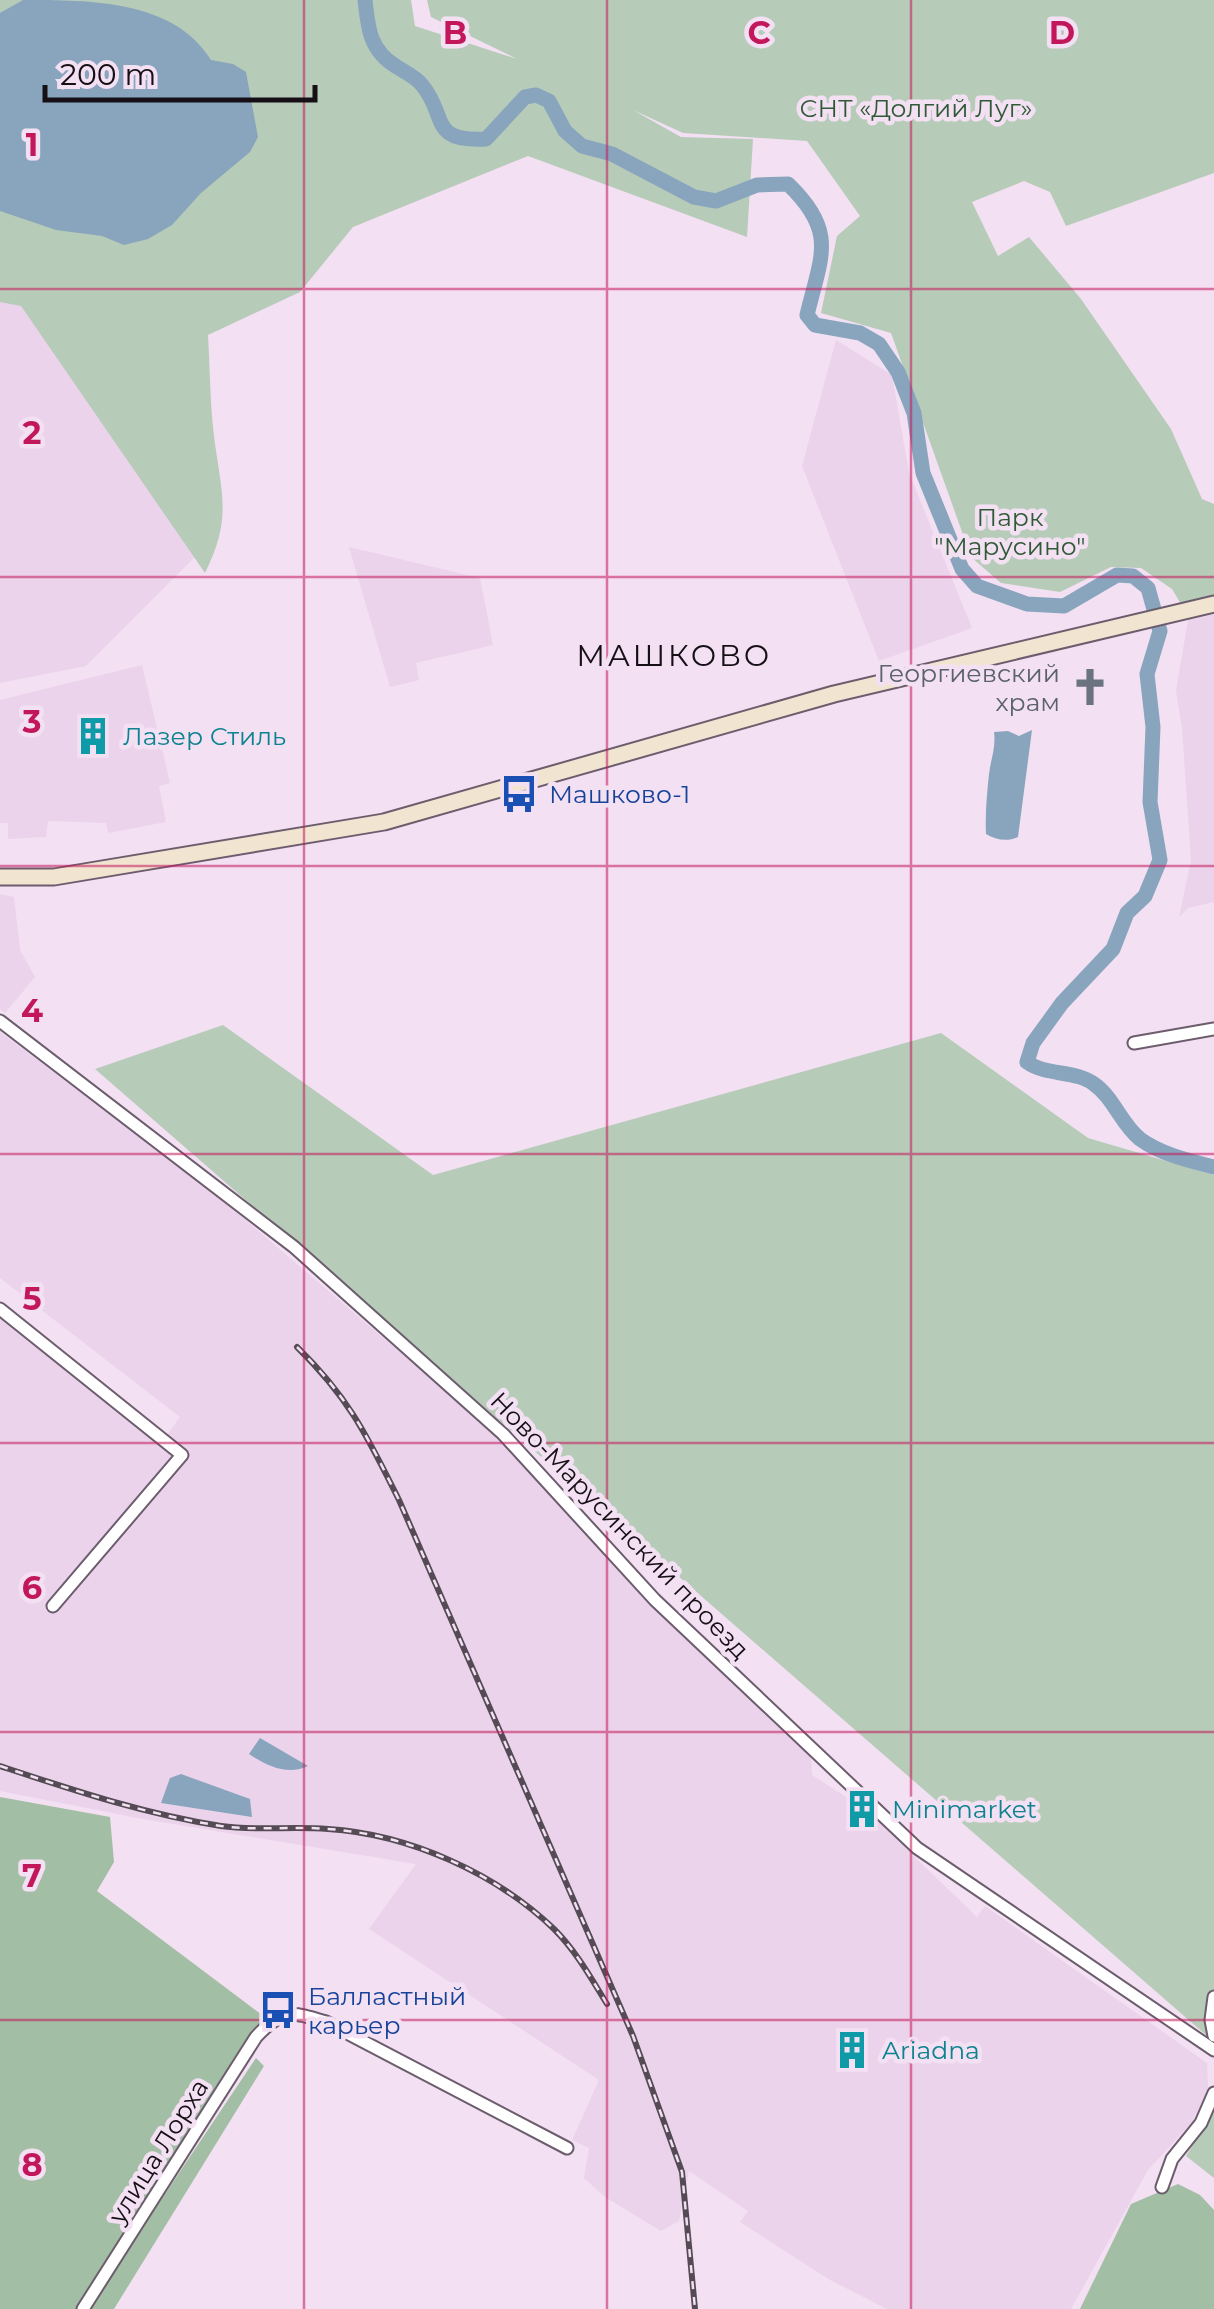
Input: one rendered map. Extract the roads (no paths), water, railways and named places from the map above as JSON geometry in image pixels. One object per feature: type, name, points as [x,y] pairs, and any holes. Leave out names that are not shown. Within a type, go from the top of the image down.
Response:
[{"type":"street","points":[[0,878],[54,877],[384,822],[880,682],[1214,604]]},
{"type":"street","name":"Ново-Марусинский проезд","points":[[0,1021],[294,1247],[503,1434],[655,1600],[917,1848],[1214,2050]]},
{"type":"street","points":[[1134,1043],[1214,1030]]},
{"type":"street","points":[[0,1309],[182,1454],[53,1606]]},
{"type":"street","points":[[1214,1997],[1214,2036]]},
{"type":"street","name":"улица Лорха","points":[[83,2309],[256,2037],[274,2019],[295,2012],[326,2022],[566,2148]]},
{"type":"street","points":[[1162,2187],[1172,2158],[1200,2123],[1214,2092]]},
{"type":"water","points":[[23,0],[103,3],[176,25],[211,60],[233,64],[246,72],[258,137],[250,152],[201,193],[172,225],[148,239],[124,245],[102,236],[56,230],[0,211],[0,13]]},
{"type":"water","points":[[1032,730],[1018,837],[994,838],[986,834],[986,819],[994,732],[1008,731],[1019,736]]},
{"type":"water","points":[[260,1738],[308,1766],[285,1770],[249,1754]]},
{"type":"water","points":[[181,1774],[250,1799],[252,1817],[161,1803],[170,1778]]},
{"type":"waterway","points":[[365,0],[369,30],[381,54],[420,82],[442,125],[455,136],[486,139],[525,97],[536,95],[549,101],[565,131],[582,146],[612,154],[694,197],[716,201],[757,185],[788,184],[804,201],[820,231],[820,260],[807,315],[815,325],[860,333],[879,344],[898,372],[914,413],[923,473],[962,569],[977,586],[1027,604],[1064,606],[1117,575],[1133,576],[1148,588],[1160,631],[1147,674],[1153,727],[1150,802],[1160,860],[1145,896],[1127,913],[1113,949],[1062,1003],[1033,1043],[1027,1062],[1087,1080],[1107,1096],[1140,1139],[1166,1153],[1214,1167]]},
{"type":"railway","points":[[297,1347],[356,1419],[399,1500],[633,2036],[682,2172],[695,2309]]},
{"type":"railway","points":[[0,1766],[192,1821],[234,1827],[358,1832],[419,1848],[478,1874],[531,1909],[569,1946],[607,2004]]},
{"type":"place","name":"Георгиевский храм","points":[[1090,687]]},
{"type":"place","name":"Лазер Стиль","points":[[93,736]]},
{"type":"place","name":"Машково-1","points":[[519,794]]},
{"type":"place","name":"Minimarket","points":[[862,1809]]},
{"type":"place","name":"Балластный карьер","points":[[278,2010]]},
{"type":"place","name":"Ariadna","points":[[852,2050]]},
{"type":"district","name":"МАШКОВО","points":[[674,656]]},
{"type":"park label","name":"СНТ «Долгий Луг»","points":[[916,108]]},
{"type":"park label","name":"Парк \"Марусино\"","points":[[1010,532]]}]
